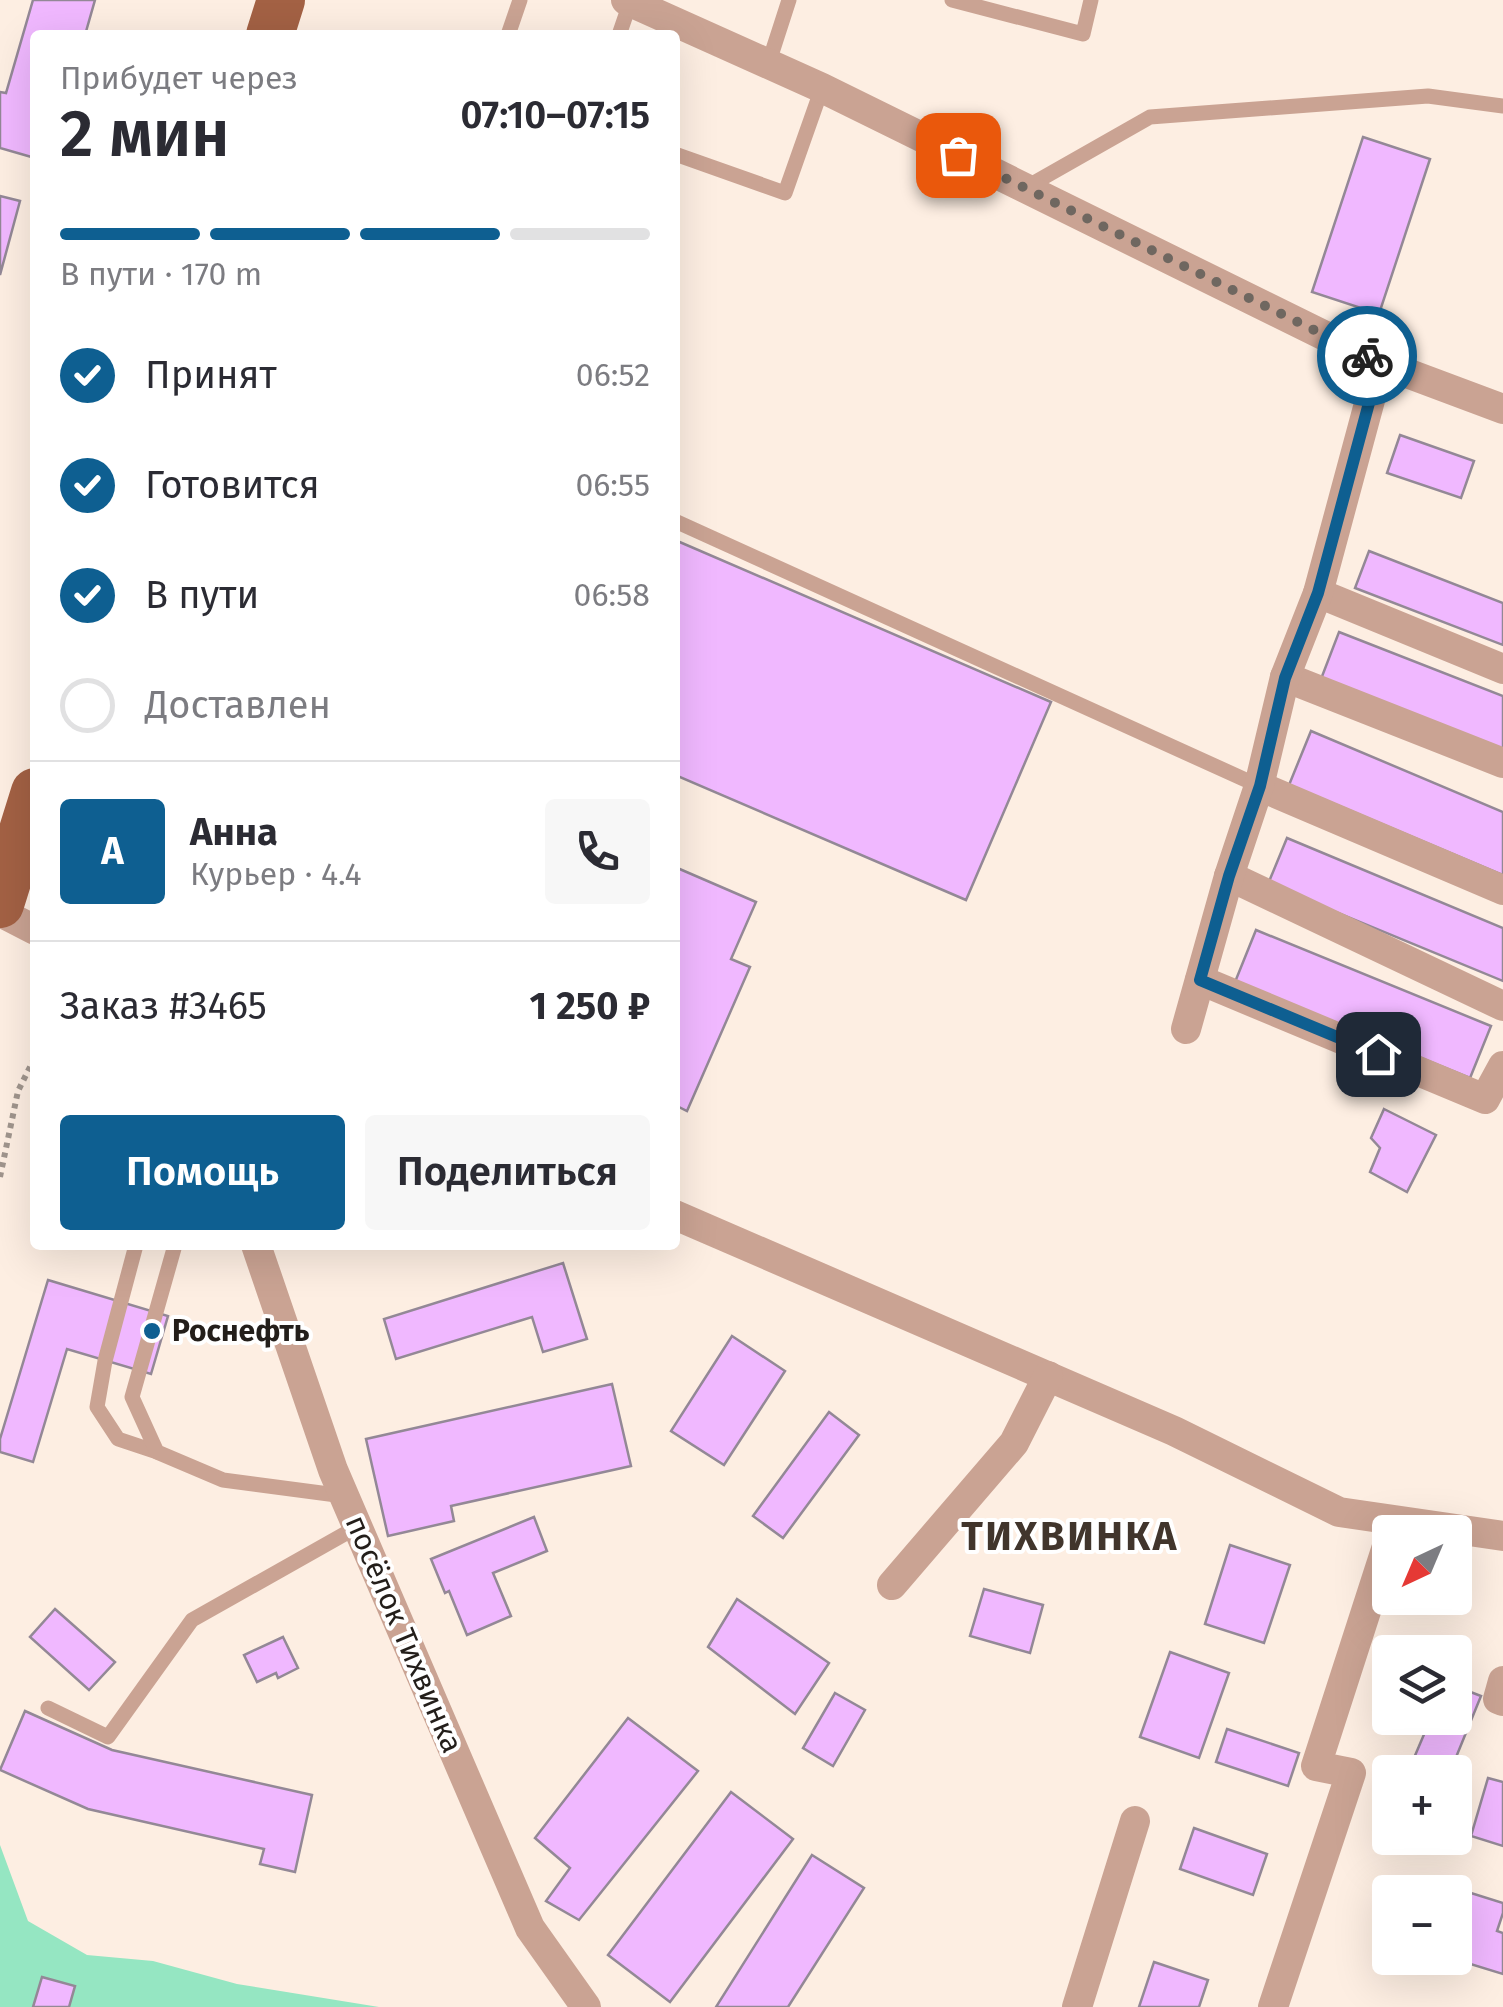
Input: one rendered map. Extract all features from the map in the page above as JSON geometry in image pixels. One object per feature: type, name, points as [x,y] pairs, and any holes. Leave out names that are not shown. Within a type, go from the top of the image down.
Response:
[{"type":"main road","points":[[272,30],[281,0]]},
{"type":"main road","points":[[0,904],[30,808]]},
{"type":"street","points":[[628,2],[822,88],[1380,362],[1503,409]]},
{"type":"street","points":[[1186,1029],[1229,876],[1260,786],[1285,678],[1318,593],[1380,362]]},
{"type":"street","points":[[1318,593],[1503,668]]},
{"type":"street","points":[[1285,678],[1503,764]]},
{"type":"street","points":[[1260,786],[1503,890]]},
{"type":"street","points":[[1229,876],[1503,1006]]},
{"type":"street","points":[[0,912],[30,927]]},
{"type":"street","points":[[1200,980],[1485,1099],[1503,1066]]},
{"type":"street","points":[[680,1217],[1174,1430],[1339,1512],[1372,1523]]},
{"type":"street","name":"посёлок Тихвинка","points":[[258,1250],[333,1470],[530,1928],[586,2007]]},
{"type":"street","points":[[892,1586],[1014,1443],[1048,1376]]},
{"type":"street","points":[[1472,1534],[1503,1536]]},
{"type":"street","points":[[1273,2007],[1351,1773],[1316,1766],[1372,1592]]},
{"type":"street","points":[[1503,1681],[1498,1700],[1503,1701]]},
{"type":"street","points":[[1077,2007],[1135,1821]]},
{"type":"lane","points":[[510,30],[520,0]]},
{"type":"lane","points":[[768,65],[789,0]]},
{"type":"lane","points":[[952,0],[1082,34],[1091,0]]},
{"type":"lane","points":[[620,30],[628,2]]},
{"type":"lane","points":[[680,156],[785,193],[822,88]]},
{"type":"lane","points":[[1026,188],[1150,116],[1428,96],[1503,106]]},
{"type":"lane","points":[[680,523],[1260,786]]},
{"type":"lane","points":[[135,1250],[96,1407],[118,1438],[223,1480],[344,1496]]},
{"type":"lane","points":[[157,1452],[132,1397],[174,1250]]},
{"type":"lane","points":[[48,1708],[108,1737],[192,1620],[357,1527]]},
{"type":"path","points":[[0,1176],[18,1092],[30,1067]]},
{"type":"green space","points":[[0,1845],[28,1921],[87,1955],[153,1961],[237,1984],[379,2007],[0,2007]]},
{"type":"building","points":[[33,0],[95,0],[86,30],[30,30],[30,157],[0,148],[0,92],[6,93]]},
{"type":"building","points":[[1363,137],[1430,159],[1379,314],[1312,292]]},
{"type":"building","points":[[0,196],[20,201],[0,275]]},
{"type":"building","points":[[1400,435],[1474,461],[1461,498],[1387,473]]},
{"type":"building","points":[[680,542],[1051,702],[966,900],[680,777]]},
{"type":"building","points":[[1369,551],[1503,603],[1503,645],[1355,588]]},
{"type":"building","points":[[1339,632],[1503,696],[1503,750],[1321,679]]},
{"type":"building","points":[[1311,731],[1503,812],[1503,875],[1289,785]]},
{"type":"building","points":[[1287,838],[1503,928],[1503,981],[1268,884]]},
{"type":"building","points":[[680,869],[756,902],[731,959],[750,967],[687,1111],[680,1108]]},
{"type":"building","points":[[1256,930],[1491,1026],[1470,1078],[1235,982]]},
{"type":"building","points":[[1384,1109],[1436,1135],[1407,1192],[1370,1172],[1380,1148],[1371,1138]]},
{"type":"building","points":[[563,1263],[587,1339],[543,1352],[532,1317],[396,1359],[384,1319]]},
{"type":"building","points":[[48,1280],[168,1316],[151,1374],[67,1349],[33,1462],[0,1452],[0,1439]]},
{"type":"building","points":[[732,1336],[785,1371],[724,1465],[671,1431]]},
{"type":"building","points":[[612,1384],[631,1466],[451,1506],[454,1521],[388,1536],[366,1439]]},
{"type":"building","points":[[829,1412],[859,1435],[783,1538],[753,1516]]},
{"type":"building","points":[[534,1517],[547,1551],[493,1573],[511,1616],[467,1635],[431,1559]]},
{"type":"building","points":[[1230,1545],[1290,1565],[1264,1643],[1205,1624]]},
{"type":"building","points":[[984,1589],[1043,1605],[1030,1653],[970,1636]]},
{"type":"building","points":[[737,1599],[829,1663],[795,1714],[708,1647]]},
{"type":"building","points":[[55,1609],[115,1662],[89,1690],[30,1637]]},
{"type":"building","points":[[283,1637],[298,1668],[278,1678],[276,1673],[257,1682],[244,1655]]},
{"type":"building","points":[[1170,1652],[1229,1673],[1199,1758],[1140,1737]]},
{"type":"building","points":[[835,1693],[865,1710],[833,1766],[803,1748]]},
{"type":"building","points":[[1472,1693],[1481,1696],[1472,1718]]},
{"type":"building","points":[[25,1711],[112,1750],[312,1795],[295,1872],[260,1864],[264,1849],[88,1809],[0,1770]]},
{"type":"building","points":[[628,1718],[698,1771],[579,1920],[546,1901],[570,1868],[535,1838]]},
{"type":"building","points":[[1227,1729],[1299,1753],[1288,1786],[1216,1762]]},
{"type":"building","points":[[1424,1735],[1465,1735],[1457,1755],[1415,1755]]},
{"type":"building","points":[[1488,1778],[1503,1782],[1503,1846],[1472,1836]]},
{"type":"building","points":[[731,1792],[793,1839],[670,2002],[608,1955]]},
{"type":"building","points":[[1194,1828],[1267,1854],[1253,1895],[1180,1869]]},
{"type":"building","points":[[812,1855],[864,1888],[788,2007],[716,2007]]},
{"type":"building","points":[[1472,1893],[1503,1903],[1497,1931],[1503,1933],[1503,1974],[1472,1964]]},
{"type":"building","points":[[1154,1962],[1208,1980],[1199,2007],[1139,2007]]},
{"type":"building","points":[[42,1977],[75,1986],[69,2007],[33,2007]]},
{"type":"way so far","points":[[958,155],[1367,356]]},
{"type":"place","name":"Роснефть","points":[[152,1331]]},
{"type":"district","name":"ТИХВИНКА","points":[[1070,1536]]},
{"type":"route","points":[[1367,356],[1380,362],[1329,554],[1285,678],[1260,786],[1229,876],[1200,980],[1378,1054]]}]
